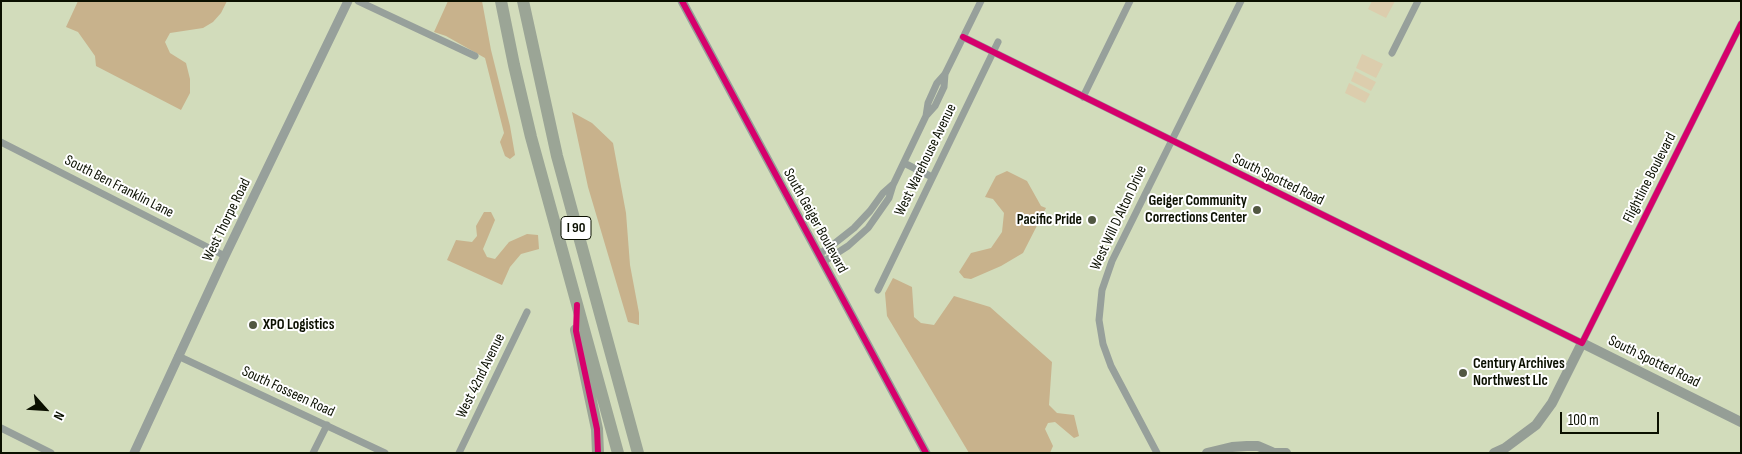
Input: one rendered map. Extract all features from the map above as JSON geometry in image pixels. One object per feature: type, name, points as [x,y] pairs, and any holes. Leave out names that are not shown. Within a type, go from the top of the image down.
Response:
[{"type":"highway","name":"I 90","points":[[501,1],[531,137],[618,453]]},
{"type":"highway","name":"I 90","points":[[523,1],[557,156],[638,453]]},
{"type":"highway","points":[[577,305],[576,331],[597,429],[598,453]]},
{"type":"main road","name":"South Spotted Road","points":[[1582,344],[1741,422]]},
{"type":"main road","name":"Flightline Boulevard","points":[[1494,453],[1505,448],[1536,425],[1552,403],[1582,344]]},
{"type":"main road","points":[[1207,453],[1232,447],[1248,446],[1258,446],[1270,452],[1286,453]]},
{"type":"street","name":"West Thorpe Road","points":[[134,453],[224,256],[348,1]]},
{"type":"street","points":[[358,1],[475,56]]},
{"type":"street","name":"South Geiger Boulevard","points":[[682,1],[926,453]]},
{"type":"street","points":[[821,258],[848,246],[868,228],[889,198],[893,185],[926,116],[928,103],[937,83],[945,74],[980,1]]},
{"type":"street","points":[[1083,97],[1130,1]]},
{"type":"street","name":"West Will D Alton Drive","points":[[1157,453],[1111,366],[1103,344],[1099,320],[1102,290],[1112,261],[1241,1]]},
{"type":"street","points":[[1392,53],[1418,1]]},
{"type":"street","name":"Flightline Boulevard","points":[[1582,344],[1741,24]]},
{"type":"street","name":"South Spotted Road","points":[[963,37],[1582,344]]},
{"type":"street","name":"West Warehouse Avenue","points":[[878,290],[998,42]]},
{"type":"street","name":"South Ben Franklin Lane","points":[[1,142],[224,256]]},
{"type":"street","points":[[904,162],[932,177]]},
{"type":"street","name":"West 42nd Avenue","points":[[459,453],[527,312]]},
{"type":"street","name":"South Fosseen Road","points":[[178,356],[386,453]]},
{"type":"street","points":[[313,453],[327,425]]},
{"type":"street","points":[[1,428],[51,453]]},
{"type":"shaded area","points":[[78,1],[227,1],[221,13],[213,22],[203,28],[170,33],[165,42],[170,53],[186,63],[190,79],[190,93],[181,110],[96,66],[95,56],[78,32],[66,27]]},
{"type":"shaded area","points":[[448,1],[482,1],[491,50],[510,126],[515,155],[510,159],[505,156],[500,142],[504,133],[485,58],[446,36],[434,32]]},
{"type":"shaded area","points":[[1372,1],[1395,1],[1386,18],[1368,9]]},
{"type":"shaded area","points":[[1362,54],[1383,64],[1376,78],[1356,68]]},
{"type":"shaded area","points":[[1355,71],[1376,82],[1371,91],[1351,81]]},
{"type":"shaded area","points":[[1349,83],[1370,94],[1365,103],[1345,93]]},
{"type":"shaded area","points":[[572,112],[592,123],[613,143],[626,213],[630,265],[639,313],[639,325],[628,322],[588,187]]},
{"type":"shaded area","points":[[1007,171],[1027,181],[1041,206],[1046,208],[1023,253],[1001,266],[971,279],[964,278],[959,272],[971,253],[991,248],[1002,232],[1004,213],[993,199],[985,197],[996,176]]},
{"type":"shaded area","points":[[484,212],[491,212],[495,220],[483,249],[487,257],[495,259],[509,242],[527,234],[538,235],[539,249],[521,254],[510,267],[502,285],[447,260],[456,240],[472,242],[477,236],[476,226]]},
{"type":"shaded area","points":[[893,278],[912,287],[914,317],[921,323],[934,325],[954,296],[990,307],[1052,362],[1049,405],[1057,413],[1074,415],[1079,436],[1074,438],[1055,422],[1048,423],[1045,429],[1053,446],[1050,453],[969,453],[887,316],[885,293]]},
{"type":"cycle path","points":[[682,1],[926,453]]},
{"type":"cycle path","points":[[963,37],[1582,343],[1741,24]]},
{"type":"cycle path","points":[[577,305],[576,331],[597,429],[598,453]]},
{"type":"place","name":"Geiger Community Corrections Center","points":[[1257,210]]},
{"type":"place","name":"Pacific Pride","points":[[1092,220]]},
{"type":"place","name":"XPO Logistics","points":[[253,325]]},
{"type":"place","name":"Century Archives Northwest Llc","points":[[1463,373]]}]
